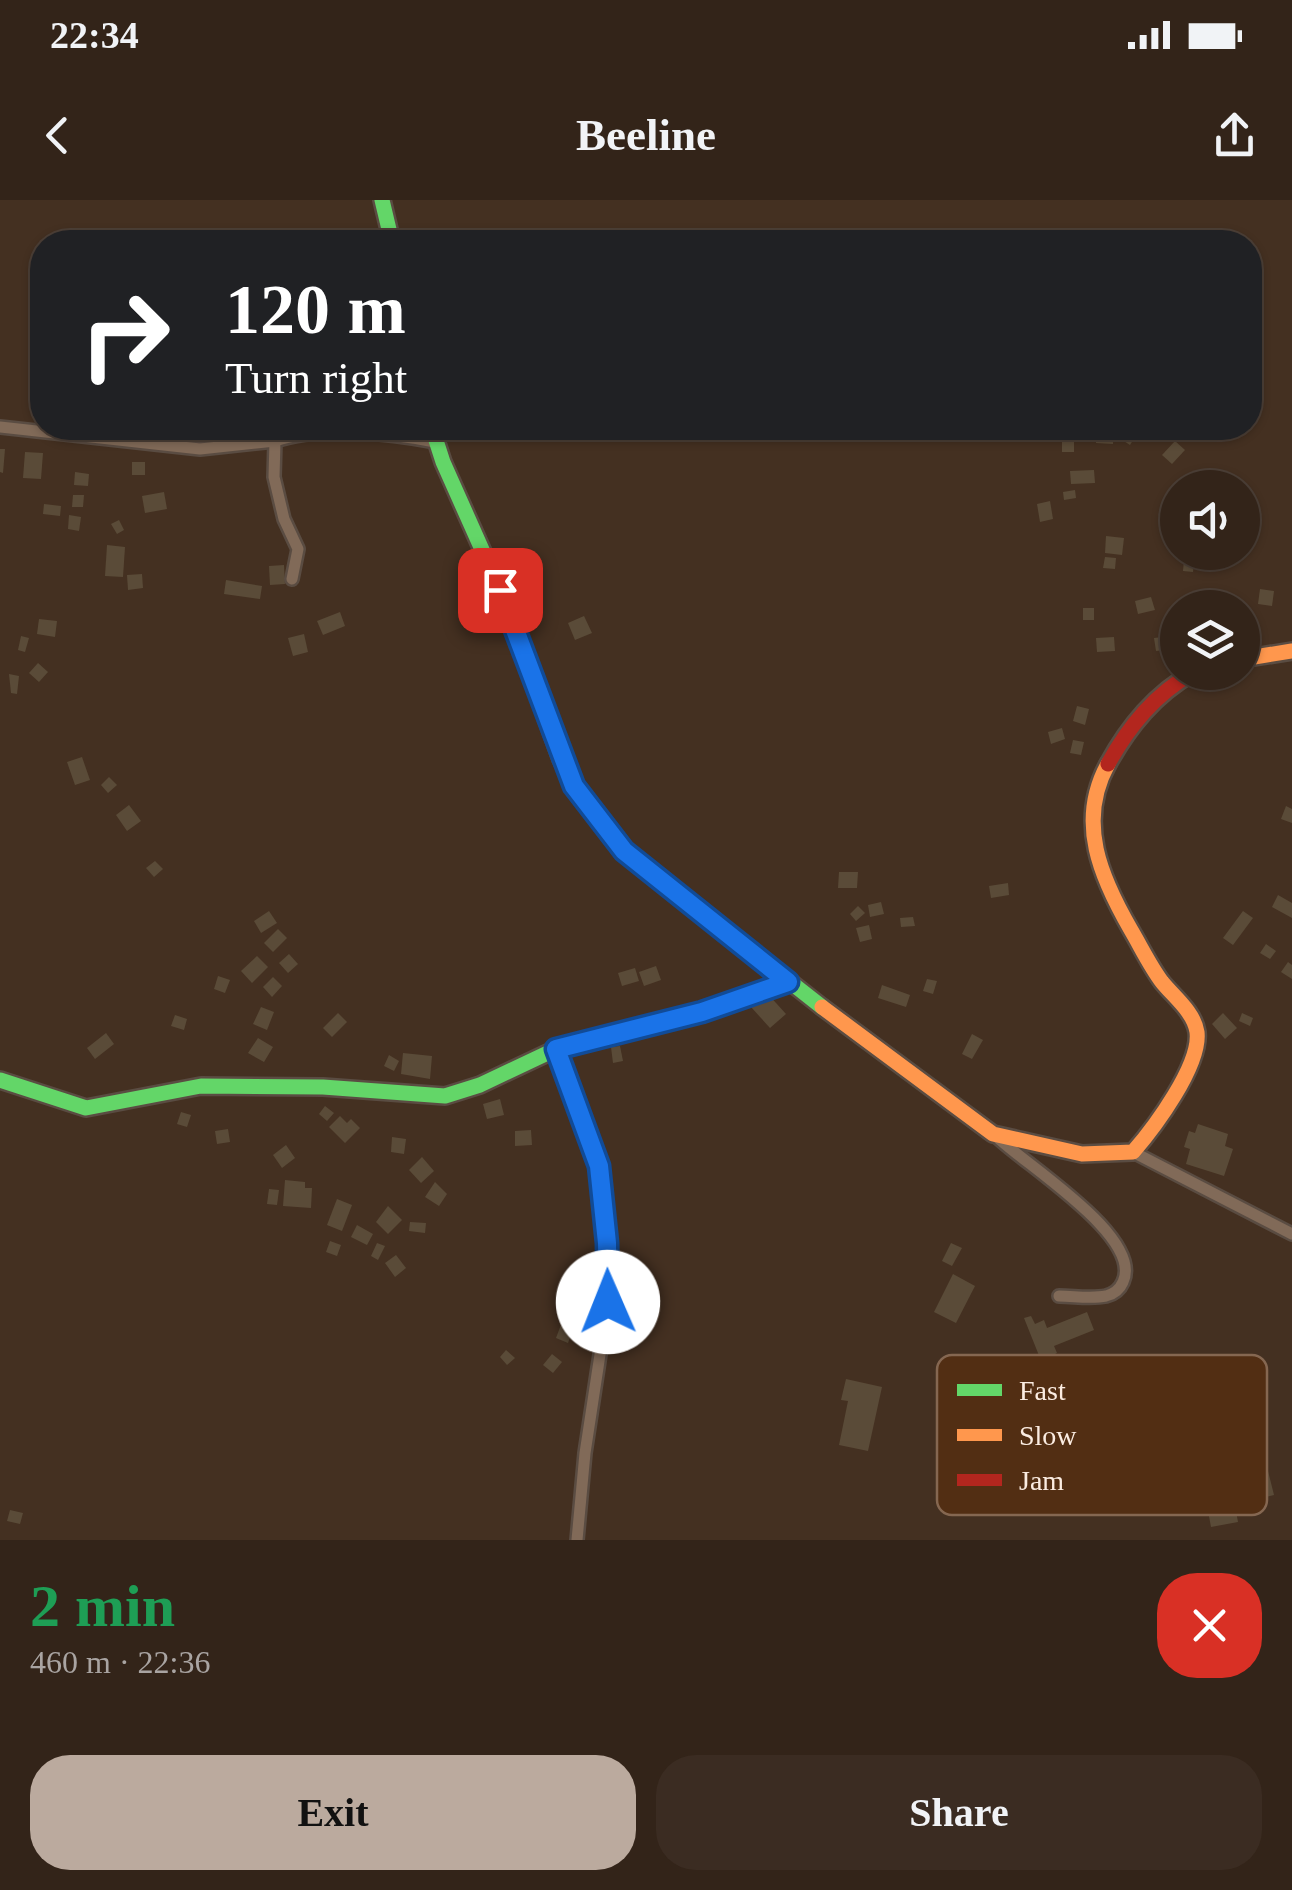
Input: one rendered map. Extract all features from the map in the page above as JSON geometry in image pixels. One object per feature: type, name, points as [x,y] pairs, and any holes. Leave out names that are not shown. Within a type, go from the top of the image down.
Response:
[{"type":"street","points":[[382,200],[389,230]]},
{"type":"street","points":[[0,427],[30,430]]},
{"type":"street","points":[[124,440],[200,448],[283,440]]},
{"type":"street","points":[[436,440],[500,590],[574,786],[624,851],[788,982],[993,1134],[1072,1198],[1123,1250],[1128,1263],[1125,1279],[1115,1292],[1107,1296],[1059,1296]]},
{"type":"street","points":[[275,441],[274,478],[284,519],[298,550],[292,579]]},
{"type":"street","points":[[1260,656],[1292,651]]},
{"type":"street","points":[[1132,1152],[1147,1135],[1194,1057],[1197,1029],[1107,892],[1093,848],[1094,799],[1104,768],[1148,706],[1166,690]]},
{"type":"street","points":[[0,1080],[86,1108],[201,1086],[323,1088],[432,1097],[480,1085],[556,1049],[702,1012],[788,982]]},
{"type":"street","points":[[556,1049],[599,1166],[607,1243],[608,1302],[585,1453],[577,1540]]},
{"type":"street","points":[[993,1134],[1106,1156],[1132,1152],[1292,1234]]},
{"type":"building","points":[[1062,440],[1074,440],[1074,452],[1062,452]]},
{"type":"building","points":[[1175,441],[1185,450],[1172,464],[1162,455]]},
{"type":"building","points":[[0,449],[5,449],[3,473],[0,472]]},
{"type":"building","points":[[25,452],[43,453],[41,479],[23,478]]},
{"type":"building","points":[[132,462],[145,462],[145,475],[132,475]]},
{"type":"building","points":[[1094,470],[1095,483],[1071,484],[1070,471]]},
{"type":"building","points":[[75,472],[89,474],[88,486],[74,485]]},
{"type":"building","points":[[1075,490],[1076,498],[1064,500],[1063,492]]},
{"type":"building","points":[[164,492],[167,509],[145,513],[142,496]]},
{"type":"building","points":[[73,495],[84,495],[83,507],[72,507]]},
{"type":"building","points":[[1050,501],[1053,519],[1040,522],[1037,504]]},
{"type":"building","points":[[44,504],[61,506],[60,516],[43,514]]},
{"type":"building","points":[[69,515],[81,517],[79,531],[68,529]]},
{"type":"building","points":[[119,520],[124,530],[117,534],[111,524]]},
{"type":"building","points":[[1106,536],[1124,538],[1122,555],[1105,553]]},
{"type":"building","points":[[107,545],[125,547],[123,577],[105,576]]},
{"type":"building","points":[[1105,557],[1116,558],[1115,569],[1103,568]]},
{"type":"building","points":[[284,565],[285,584],[270,585],[269,566]]},
{"type":"building","points":[[142,574],[143,588],[128,590],[127,575]]},
{"type":"building","points":[[226,580],[262,586],[260,599],[224,594]]},
{"type":"building","points":[[1260,590],[1274,591],[1272,606],[1260,604]]},
{"type":"building","points":[[1151,597],[1155,610],[1138,614],[1135,601]]},
{"type":"building","points":[[1083,608],[1094,608],[1094,620],[1083,620]]},
{"type":"building","points":[[340,612],[345,626],[323,635],[317,621]]},
{"type":"building","points":[[584,616],[592,633],[575,640],[568,623]]},
{"type":"building","points":[[39,619],[57,621],[55,637],[37,634]]},
{"type":"building","points":[[304,634],[308,652],[293,656],[288,638]]},
{"type":"building","points":[[21,636],[29,638],[25,652],[18,650]]},
{"type":"building","points":[[1114,637],[1115,651],[1097,652],[1096,638]]},
{"type":"building","points":[[1160,637],[1160,651],[1156,651],[1154,638]]},
{"type":"building","points":[[38,663],[48,672],[39,682],[29,673]]},
{"type":"building","points":[[9,674],[19,676],[17,694],[11,693]]},
{"type":"building","points":[[1077,706],[1089,709],[1085,725],[1073,721]]},
{"type":"building","points":[[1062,728],[1065,739],[1051,744],[1048,732]]},
{"type":"building","points":[[1073,740],[1084,742],[1081,755],[1070,753]]},
{"type":"building","points":[[82,757],[90,780],[75,785],[67,762]]},
{"type":"building","points":[[109,777],[117,785],[108,793],[101,785]]},
{"type":"building","points":[[129,805],[141,821],[127,831],[116,815]]},
{"type":"building","points":[[1286,806],[1292,809],[1292,823],[1281,819]]},
{"type":"building","points":[[155,861],[163,869],[154,877],[146,868]]},
{"type":"building","points":[[839,872],[858,872],[857,888],[838,888]]},
{"type":"building","points":[[1008,883],[1009,895],[991,898],[989,886]]},
{"type":"building","points":[[1278,895],[1292,903],[1292,918],[1272,907]]},
{"type":"building","points":[[881,902],[884,914],[870,917],[868,905]]},
{"type":"building","points":[[858,906],[865,913],[856,921],[850,914]]},
{"type":"building","points":[[269,911],[277,923],[261,933],[254,921]]},
{"type":"building","points":[[1243,911],[1253,918],[1233,945],[1223,938]]},
{"type":"building","points":[[913,917],[915,926],[901,927],[900,918]]},
{"type":"building","points":[[869,925],[872,939],[860,942],[856,928]]},
{"type":"building","points":[[278,929],[287,938],[273,952],[264,943]]},
{"type":"building","points":[[1266,944],[1276,951],[1270,959],[1260,953]]},
{"type":"building","points":[[289,954],[298,964],[288,973],[279,963]]},
{"type":"building","points":[[257,956],[268,967],[252,983],[241,971]]},
{"type":"building","points":[[1288,962],[1292,965],[1292,979],[1281,972]]},
{"type":"building","points":[[656,966],[661,980],[644,986],[639,972]]},
{"type":"building","points":[[635,968],[639,981],[622,986],[618,973]]},
{"type":"building","points":[[218,976],[230,980],[225,993],[214,989]]},
{"type":"building","points":[[273,977],[282,986],[272,997],[263,987]]},
{"type":"building","points":[[927,979],[937,981],[933,994],[923,991]]},
{"type":"building","points":[[882,985],[910,995],[906,1007],[878,998]]},
{"type":"building","points":[[767,993],[786,1014],[770,1028],[751,1007]]},
{"type":"building","points":[[261,1007],[274,1012],[267,1030],[253,1024]]},
{"type":"building","points":[[338,1013],[347,1022],[332,1037],[323,1028]]},
{"type":"building","points":[[1223,1013],[1237,1028],[1225,1039],[1212,1024]]},
{"type":"building","points":[[1242,1013],[1253,1018],[1250,1026],[1239,1021]]},
{"type":"building","points":[[175,1015],[187,1019],[184,1030],[171,1026]]},
{"type":"building","points":[[106,1033],[114,1044],[95,1059],[87,1048]]},
{"type":"building","points":[[972,1034],[983,1040],[972,1059],[962,1054]]},
{"type":"building","points":[[258,1038],[273,1047],[264,1062],[248,1053]]},
{"type":"building","points":[[620,1046],[623,1061],[613,1063],[611,1047]]},
{"type":"building","points":[[403,1053],[432,1056],[430,1079],[401,1074]]},
{"type":"building","points":[[389,1055],[399,1061],[394,1071],[384,1066]]},
{"type":"building","points":[[500,1099],[504,1115],[487,1119],[483,1104]]},
{"type":"building","points":[[325,1106],[334,1113],[327,1121],[319,1114]]},
{"type":"building","points":[[181,1112],[191,1115],[187,1127],[177,1124]]},
{"type":"building","points":[[340,1116],[347,1123],[351,1119],[360,1128],[345,1143],[329,1127]]},
{"type":"building","points":[[1198,1124],[1228,1134],[1225,1146],[1233,1149],[1224,1176],[1186,1164],[1190,1149],[1184,1147],[1189,1131],[1195,1133]]},
{"type":"building","points":[[228,1129],[230,1142],[217,1144],[215,1131]]},
{"type":"building","points":[[531,1130],[532,1145],[515,1146],[515,1131]]},
{"type":"building","points":[[392,1137],[406,1139],[404,1154],[391,1152]]},
{"type":"building","points":[[286,1145],[295,1158],[282,1168],[273,1155]]},
{"type":"building","points":[[422,1157],[434,1171],[421,1183],[409,1170]]},
{"type":"building","points":[[285,1180],[305,1182],[305,1188],[312,1188],[311,1208],[283,1206]]},
{"type":"building","points":[[435,1182],[447,1194],[439,1206],[425,1197]]},
{"type":"building","points":[[269,1189],[279,1190],[277,1205],[267,1204]]},
{"type":"building","points":[[337,1199],[352,1205],[342,1231],[327,1225]]},
{"type":"building","points":[[388,1206],[402,1220],[388,1234],[376,1222]]},
{"type":"building","points":[[410,1222],[426,1223],[425,1233],[409,1231]]},
{"type":"building","points":[[357,1225],[373,1234],[367,1245],[351,1237]]},
{"type":"building","points":[[330,1241],[341,1245],[337,1256],[326,1252]]},
{"type":"building","points":[[377,1243],[385,1246],[378,1260],[371,1256]]},
{"type":"building","points":[[951,1243],[962,1248],[952,1266],[942,1261]]},
{"type":"building","points":[[396,1255],[406,1268],[395,1277],[385,1263]]},
{"type":"building","points":[[953,1274],[975,1286],[956,1323],[934,1312]]},
{"type":"building","points":[[1087,1312],[1094,1330],[1054,1346],[1057,1353],[1053,1355],[1039,1355],[1024,1318],[1031,1316],[1035,1324],[1044,1320],[1047,1328]]},
{"type":"building","points":[[562,1322],[574,1326],[568,1343],[556,1338]]},
{"type":"building","points":[[506,1350],[515,1358],[507,1365],[500,1357]]},
{"type":"building","points":[[552,1354],[562,1362],[553,1373],[543,1365]]},
{"type":"building","points":[[846,1379],[882,1387],[868,1451],[839,1445],[848,1401],[841,1400]]},
{"type":"building","points":[[1267,1471],[1274,1495],[1267,1497]]},
{"type":"building","points":[[10,1510],[23,1513],[20,1524],[7,1521]]},
{"type":"building","points":[[1209,1515],[1237,1515],[1238,1522],[1211,1527]]},
{"type":"traffic: fast","points":[[382,200],[389,230]]},
{"type":"traffic: fast","points":[[436,440],[500,590],[574,786],[624,851],[822,1007]]},
{"type":"traffic: fast","points":[[0,1080],[86,1108],[201,1086],[323,1087],[445,1096],[480,1085],[554,1050]]},
{"type":"traffic: slow","points":[[1260,656],[1292,651]]},
{"type":"traffic: slow","points":[[822,1007],[993,1134],[1082,1154],[1133,1152],[1184,1078],[1192,1061],[1197,1032],[1188,1011],[1150,963],[1102,870],[1093,828],[1094,807],[1108,764]]},
{"type":"traffic: jam","points":[[1108,764],[1144,712],[1167,690]]},
{"type":"traffic: jam","points":[[554,1050],[702,1011],[788,982]]},
{"type":"route","points":[[500,590],[574,786],[624,851],[788,982],[702,1012],[556,1049],[599,1166],[608,1302]]}]
